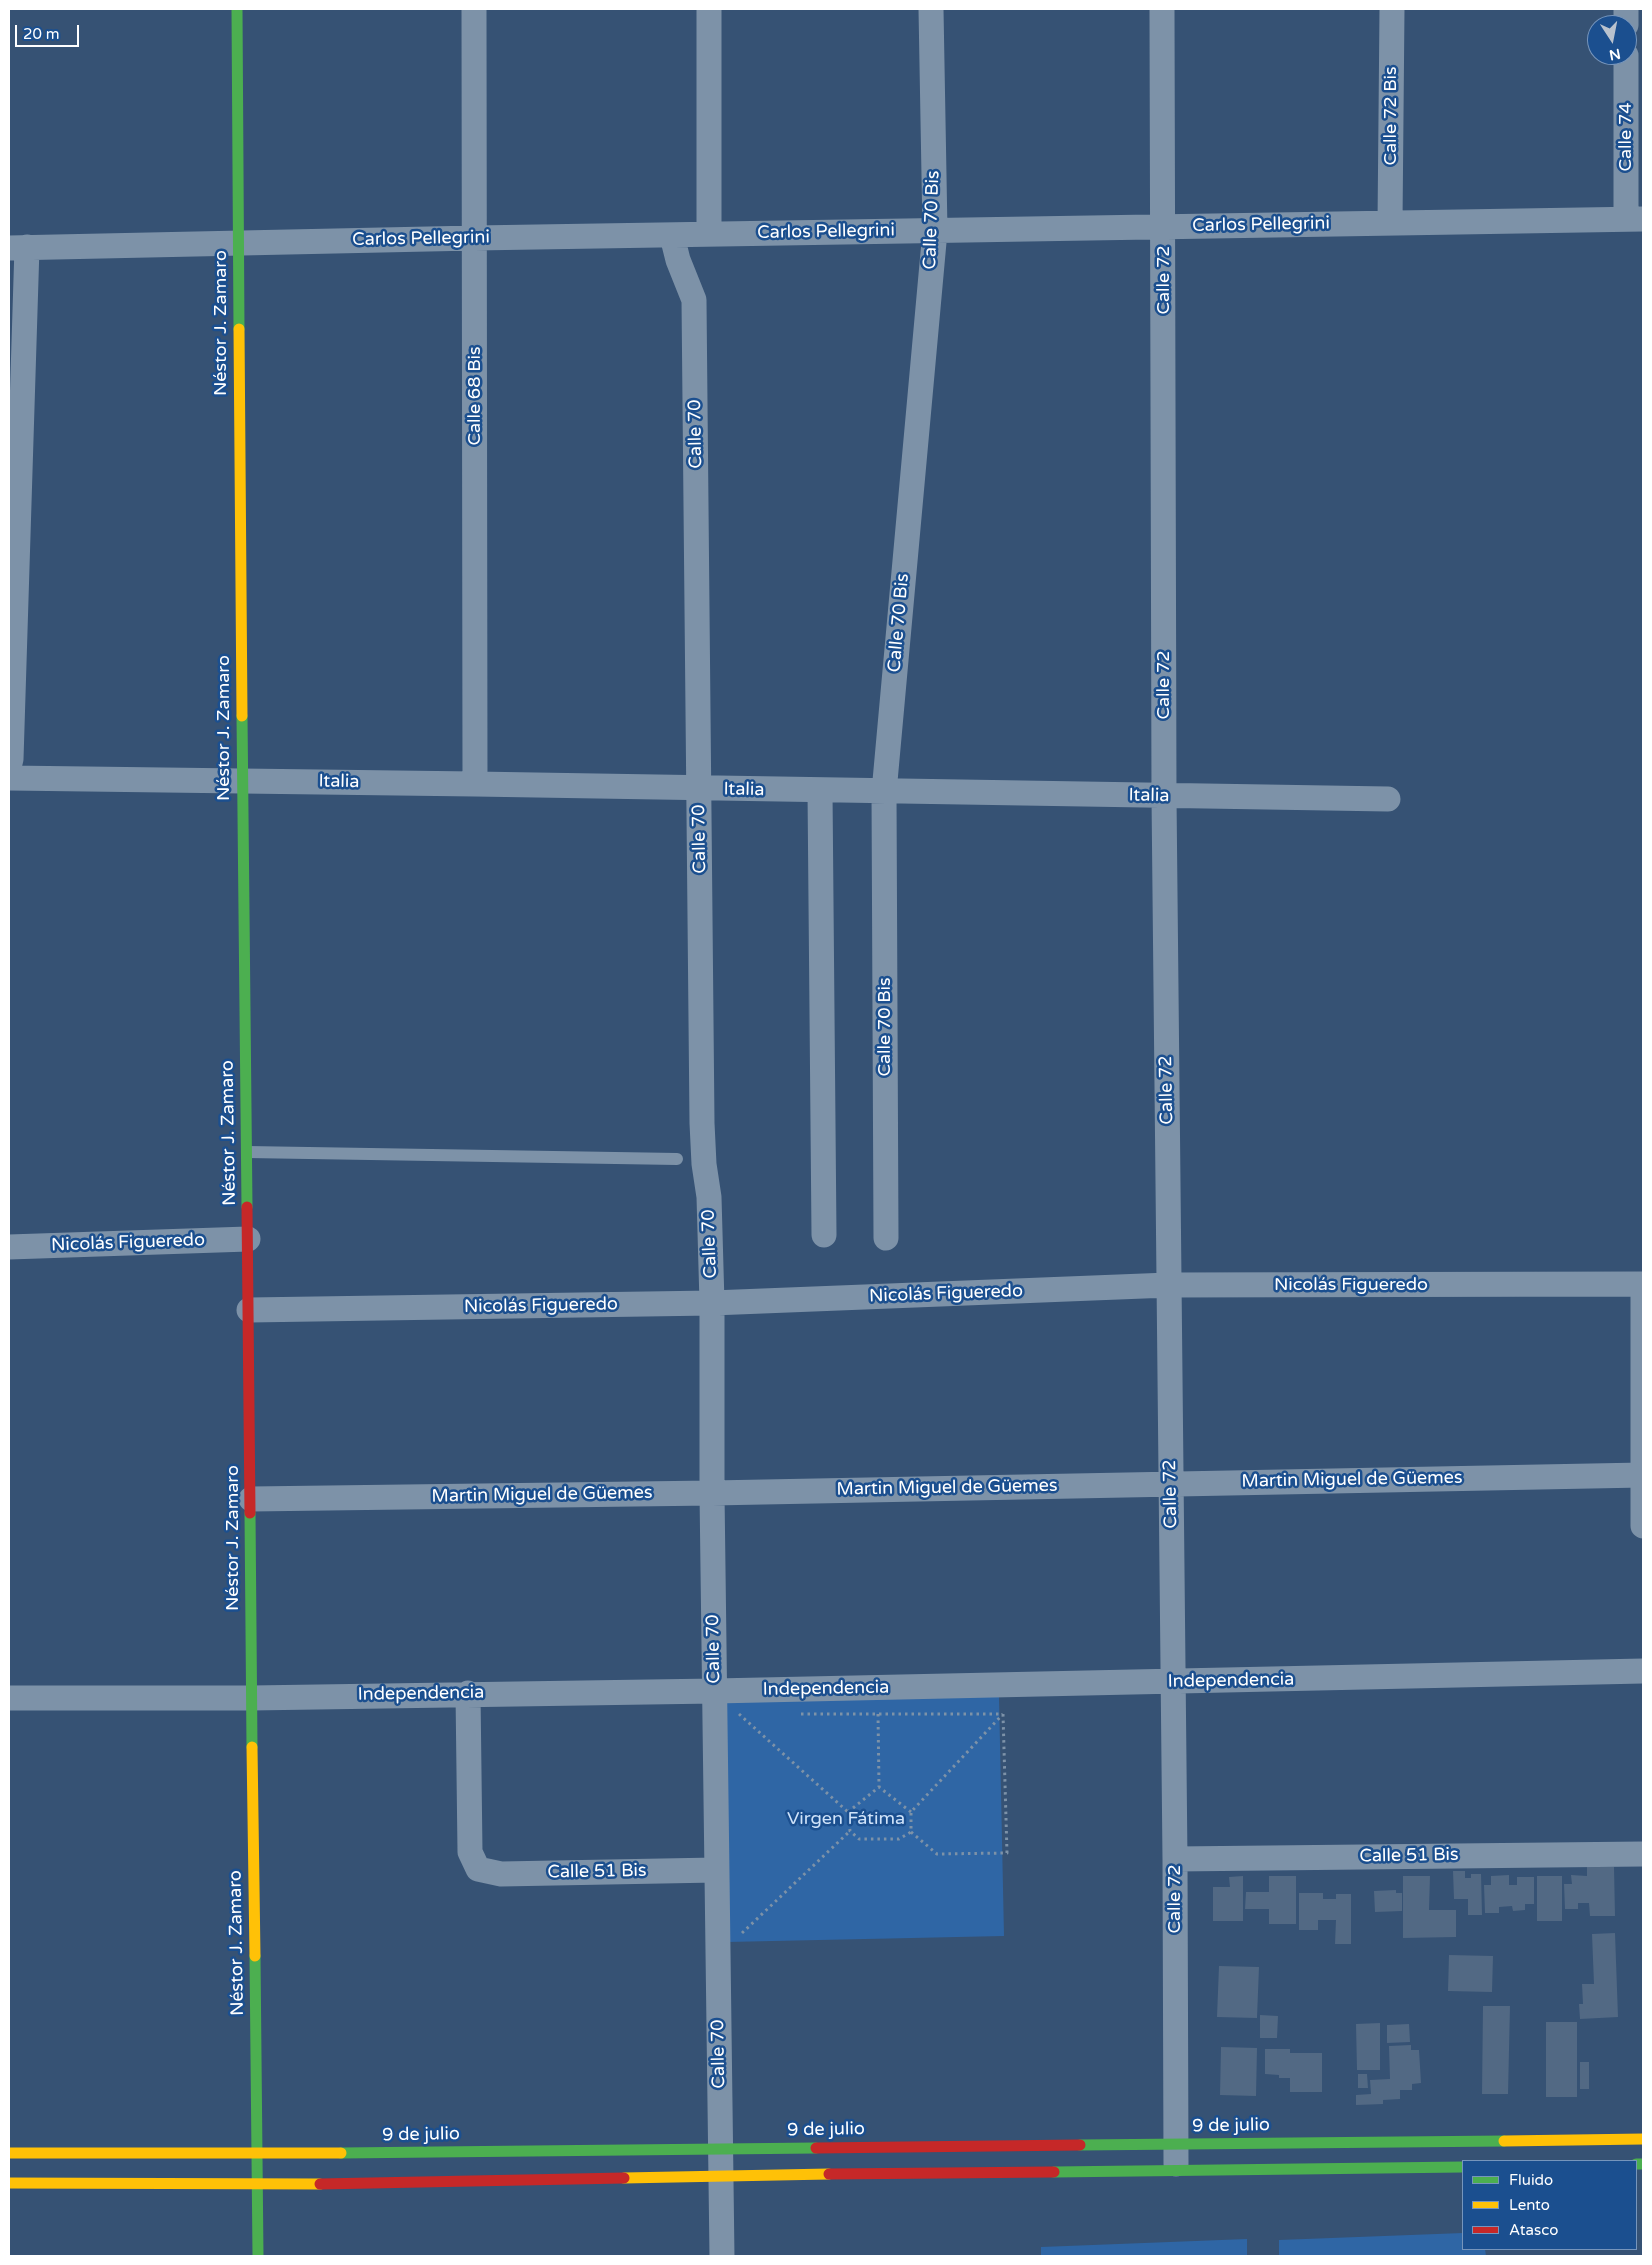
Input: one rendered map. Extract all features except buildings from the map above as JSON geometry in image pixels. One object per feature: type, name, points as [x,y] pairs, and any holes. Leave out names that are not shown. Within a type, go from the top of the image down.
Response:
[{"type":"main road","name":"Néstor J. Zamaro","points":[[237,9],[242,780],[258,2256]]},
{"type":"main road","name":"9 de julio","points":[[9,2153],[257,2154],[1643,2139]]},
{"type":"main road","points":[[9,2184],[257,2185],[721,2176],[1462,2167]]},
{"type":"street","name":"Calle 68 Bis","points":[[474,9],[475,784]]},
{"type":"street","points":[[709,9],[709,234]]},
{"type":"street","name":"Calle 70 Bis","points":[[886,1238],[884,792],[935,231],[931,9]]},
{"type":"street","name":"Calle 72","points":[[1162,9],[1164,797],[1175,1859],[1174,2144],[1176,2170]]},
{"type":"street","name":"Calle 72 Bis","points":[[1390,223],[1392,9]]},
{"type":"street","name":"Calle 74","points":[[1626,65],[1634,219]]},
{"type":"street","name":"Carlos Pellegrini","points":[[18,248],[475,238],[1634,219]]},
{"type":"street","name":"Calle 70","points":[[672,236],[678,260],[694,300],[702,1123],[704,1164],[709,1196],[712,1303],[712,1493],[722,2256]]},
{"type":"street","points":[[9,767],[11,749],[18,248]]},
{"type":"street","name":"Italia","points":[[9,778],[242,780],[1164,797],[1388,799]]},
{"type":"street","points":[[820,791],[824,1234]]},
{"type":"street","name":"Nicolás Figueredo","points":[[9,1247],[248,1239]]},
{"type":"street","points":[[1643,1284],[1643,1526]]},
{"type":"street","name":"Nicolás Figueredo","points":[[249,1310],[712,1303],[1169,1286],[1643,1284]]},
{"type":"street","name":"Martin Miguel de Güemes","points":[[251,1499],[712,1493],[1643,1475]]},
{"type":"street","name":"Independencia","points":[[9,1698],[251,1698],[468,1693],[715,1692],[1643,1672]]},
{"type":"street","name":"Calle 51 Bis","points":[[468,1693],[470,1852],[478,1869],[501,1874],[716,1870]]},
{"type":"street","name":"Calle 51 Bis","points":[[1175,1859],[1643,1854]]},
{"type":"lane","points":[[247,1152],[677,1159]]},
{"type":"path","points":[[749,1714],[739,1714],[848,1812],[850,1831],[859,1839],[899,1839],[911,1832]]},
{"type":"path","points":[[799,1714],[1003,1714]]},
{"type":"path","points":[[878,1714],[879,1787]]},
{"type":"path","points":[[1003,1714],[1007,1853],[937,1854],[911,1832],[910,1812],[1003,1714]]},
{"type":"path","points":[[848,1812],[879,1787]]},
{"type":"path","points":[[879,1787],[910,1812]]},
{"type":"path","points":[[742,1933],[850,1831]]},
{"type":"green space","name":"Virgen Fátima","points":[[999,1696],[1004,1936],[727,1942],[722,1699]]},
{"type":"green space","points":[[1462,2233],[1462,2250],[1485,2250],[1486,2256],[1279,2256],[1279,2240]]},
{"type":"green space","points":[[1247,2239],[1247,2256],[1041,2256],[1041,2247]]},
{"type":"traffic: fast","points":[[237,9],[239,329]]},
{"type":"traffic: fast","points":[[242,716],[247,1207]]},
{"type":"traffic: fast","points":[[250,1513],[252,1747]]},
{"type":"traffic: fast","points":[[255,1956],[258,2256]]},
{"type":"traffic: fast","points":[[1080,2145],[1504,2141]]},
{"type":"traffic: fast","points":[[341,2153],[816,2148]]},
{"type":"traffic: fast","points":[[1637,2164],[1643,2164]]},
{"type":"traffic: fast","points":[[1054,2172],[1462,2167]]},
{"type":"traffic: slow","points":[[239,329],[242,716]]},
{"type":"traffic: slow","points":[[252,1747],[255,1956]]},
{"type":"traffic: slow","points":[[1504,2141],[1643,2139]]},
{"type":"traffic: slow","points":[[9,2153],[341,2153]]},
{"type":"traffic: slow","points":[[624,2178],[829,2174]]},
{"type":"traffic: slow","points":[[9,2183],[320,2184]]},
{"type":"traffic: jam","points":[[247,1207],[250,1513]]},
{"type":"traffic: jam","points":[[816,2148],[1080,2145]]},
{"type":"traffic: jam","points":[[829,2174],[1054,2172]]},
{"type":"traffic: jam","points":[[320,2184],[624,2178]]}]
